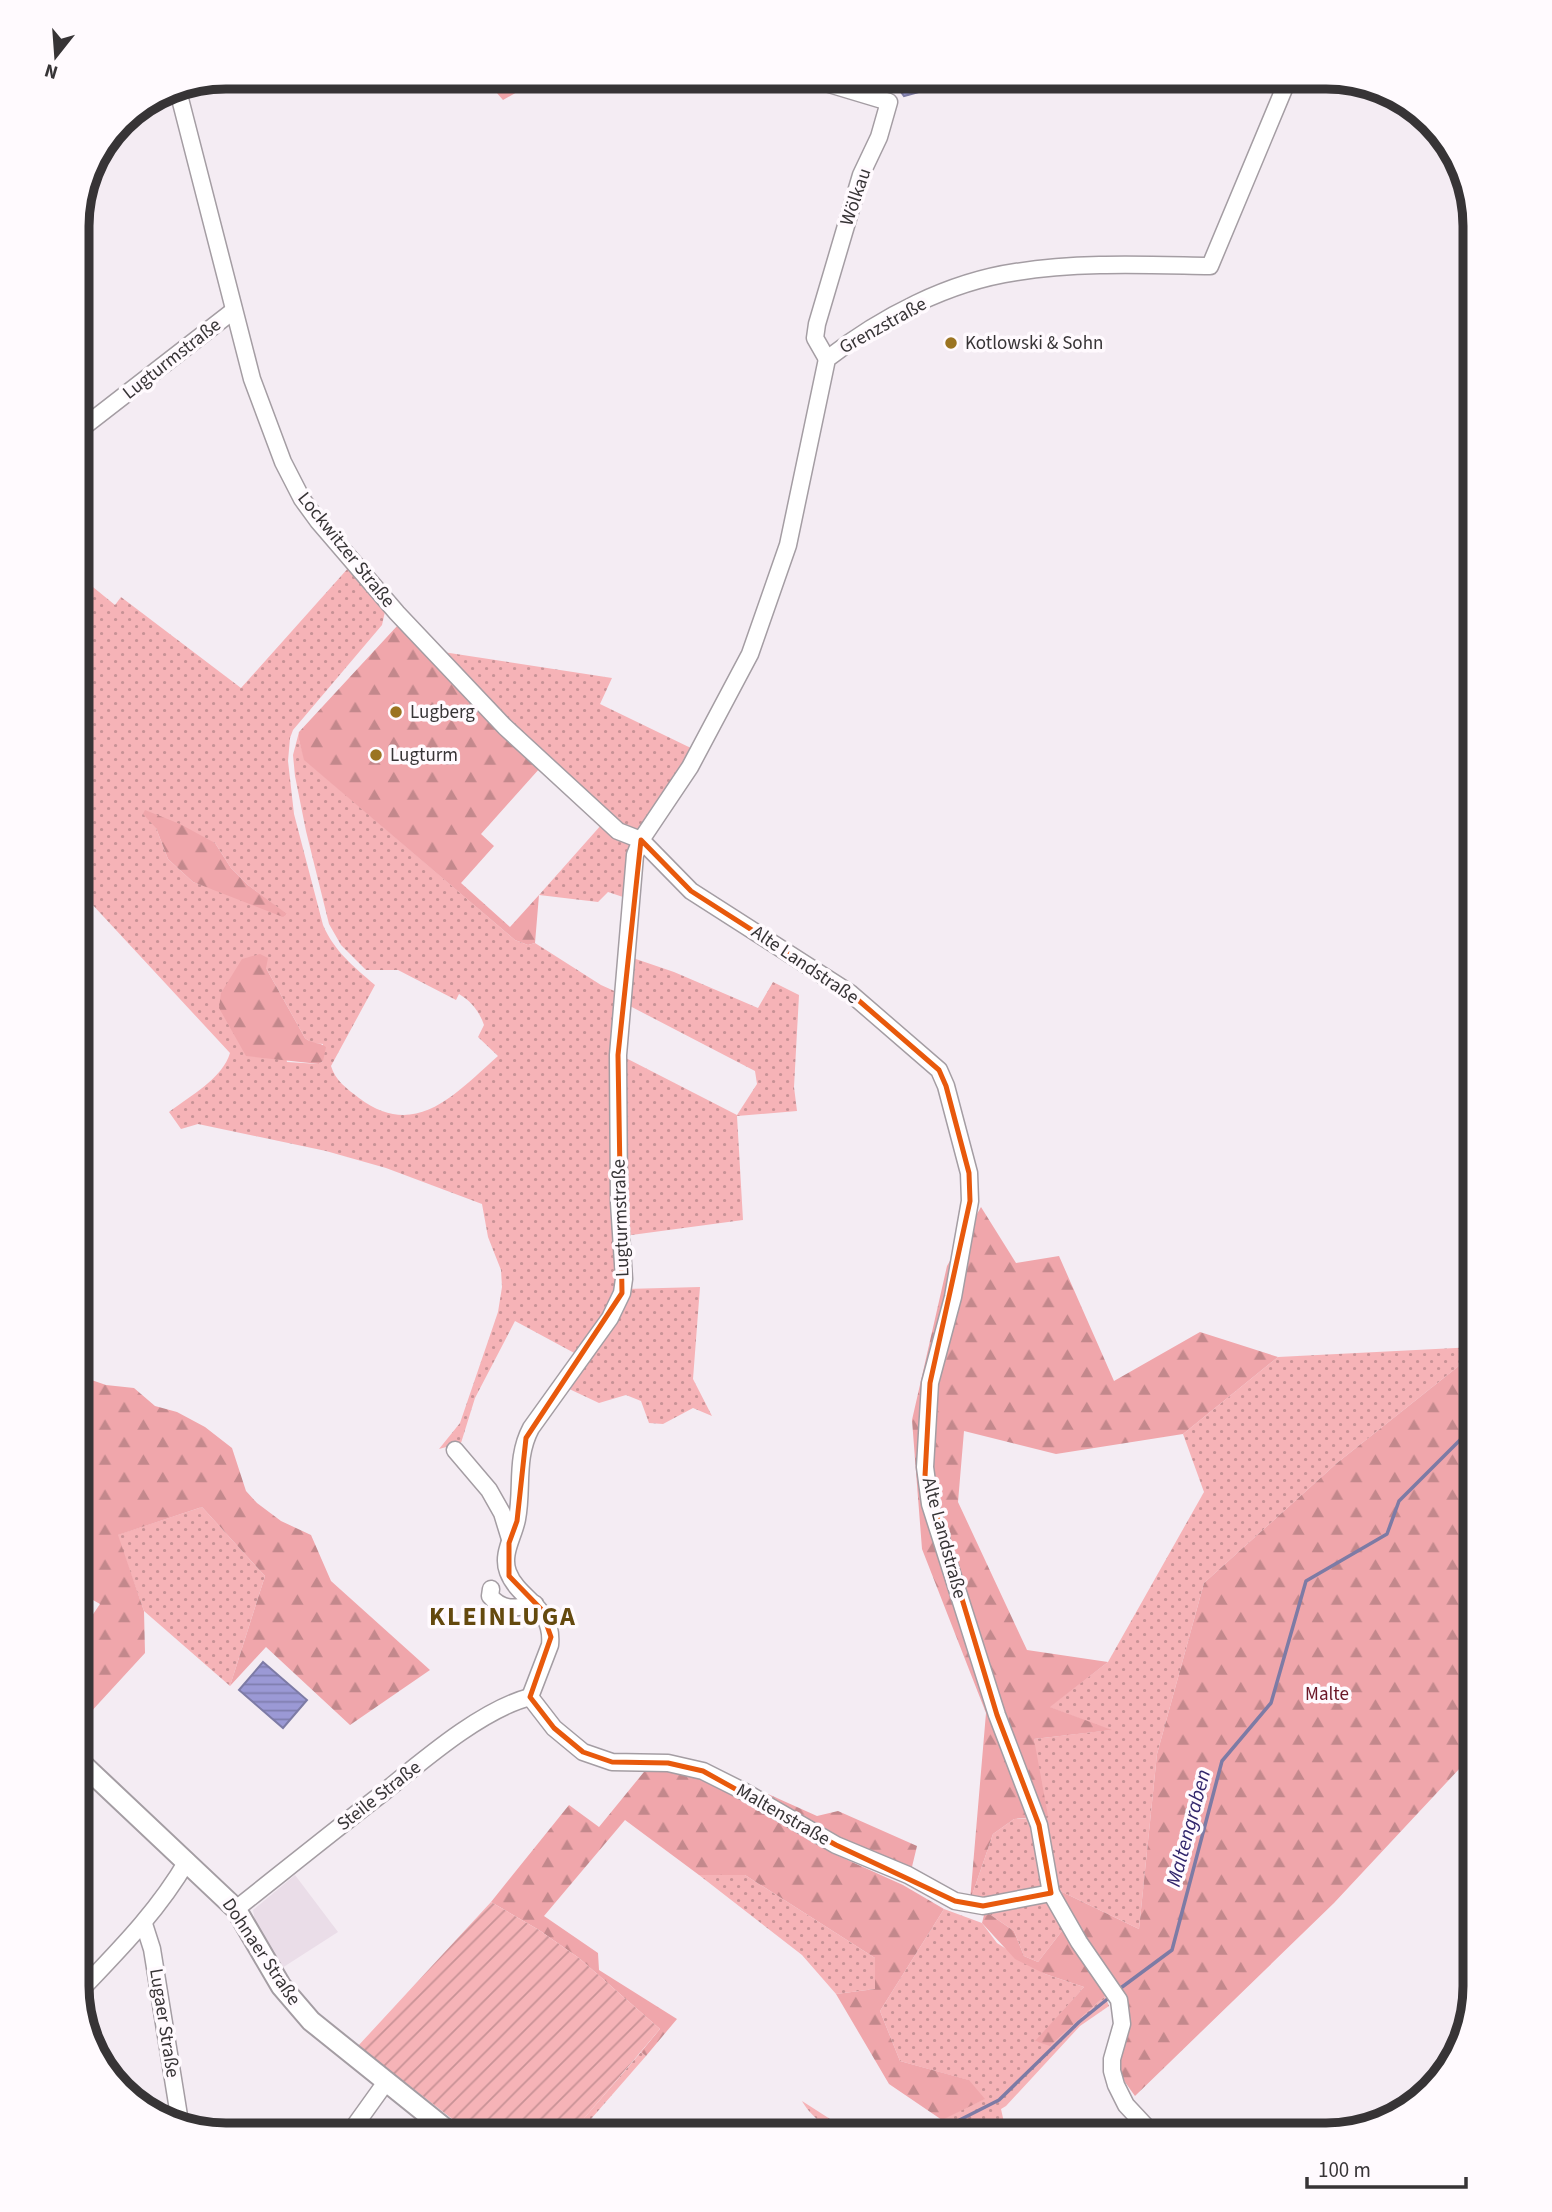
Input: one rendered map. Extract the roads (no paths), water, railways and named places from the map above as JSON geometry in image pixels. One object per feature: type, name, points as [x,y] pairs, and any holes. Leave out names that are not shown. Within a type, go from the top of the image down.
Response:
[{"type":"main road","name":"Dohnaer Straße","points":[[89,1770],[236,1909],[281,1986],[311,2021],[437,2122]]},
{"type":"street","name":"Wölkau","points":[[827,359],[815,338],[817,324],[861,175],[879,137],[889,102],[848,90]]},
{"type":"street","name":"Grenzstraße","points":[[641,840],[690,767],[750,654],[788,545],[827,359],[856,337],[905,309],[966,284],[1014,272],[1062,267],[1210,266],[1284,90]]},
{"type":"street","name":"Lockwitzer Straße","points":[[180,98],[252,379],[284,462],[302,499],[397,613],[505,727],[618,831],[641,840]]},
{"type":"street","name":"Lugturmstraße","points":[[90,422],[233,311]]},
{"type":"street","name":"Lugturmstraße","points":[[535,1604],[509,1576],[506,1566],[510,1539],[517,1521],[520,1466],[526,1438],[610,1318],[623,1286],[625,1273],[619,1203],[618,1055],[635,855],[641,840]]},
{"type":"street","name":"Alte Landstraße","points":[[641,840],[691,891],[850,993],[939,1070],[946,1086],[969,1173],[971,1201],[953,1297],[930,1383],[925,1476],[930,1504],[997,1715],[1039,1825],[1051,1893],[1079,1942],[1114,1992],[1121,2011],[1122,2024],[1112,2059],[1112,2071],[1126,2105],[1143,2123]]},
{"type":"street","points":[[455,1450],[489,1490],[502,1513],[510,1539]]},
{"type":"street","points":[[491,1589],[490,1596],[495,1603],[510,1609],[535,1604],[548,1622],[550,1644],[530,1697]]},
{"type":"street","name":"Maltenstraße","points":[[530,1697],[554,1728],[583,1752],[612,1762],[668,1763],[703,1772],[745,1792],[836,1845],[908,1875],[955,1901],[982,1906],[1051,1893]]},
{"type":"street","name":"Steile Straße","points":[[236,1909],[415,1767],[489,1714],[530,1697]]},
{"type":"street","points":[[89,1982],[144,1924],[169,1892],[187,1861]]},
{"type":"street","name":"Lugaer Straße","points":[[144,1924],[152,1949],[179,2114]]},
{"type":"street","points":[[357,2122],[386,2082]]},
{"type":"water","points":[[899,90],[923,90],[922,91],[904,96]]},
{"type":"water","points":[[263,1662],[307,1700],[283,1728],[239,1690]]},
{"type":"waterway","name":"Maltengraben","points":[[1118,1990],[1172,1950],[1222,1761],[1271,1703],[1306,1581],[1387,1534],[1399,1501],[1463,1437]]},
{"type":"waterway","name":"Maltengraben","points":[[954,2123],[999,2100],[1079,2022],[1110,1997]]},
{"type":"place","name":"Kotlowski & Sohn","points":[[951,343]]},
{"type":"place","name":"Lugberg","points":[[396,712]]},
{"type":"place","name":"Lugturm","points":[[376,755]]},
{"type":"district","name":"KLEINLUGA","points":[[503,1616]]},
{"type":"park label","name":"Malte","points":[[1327,1694]]}]
